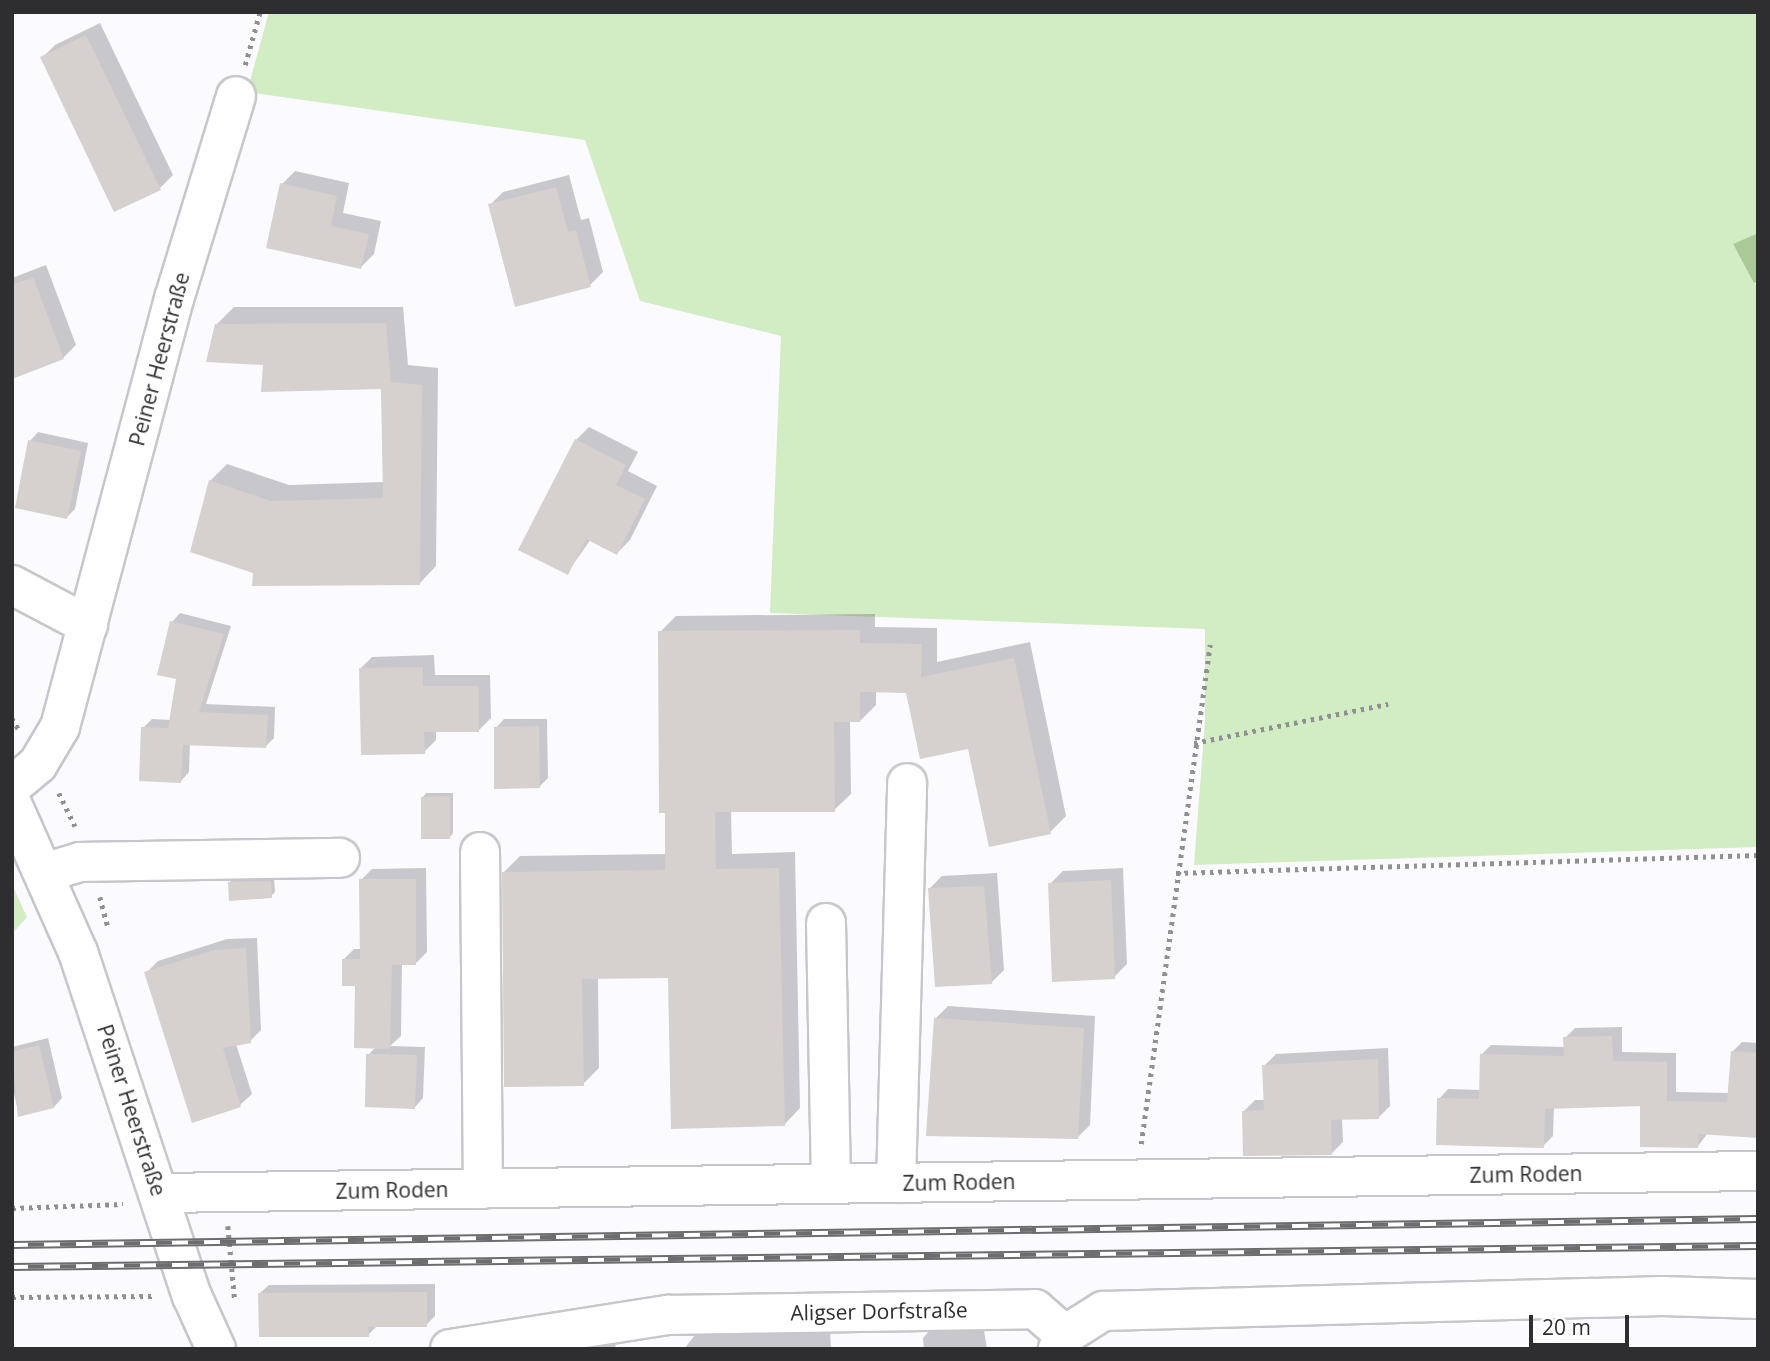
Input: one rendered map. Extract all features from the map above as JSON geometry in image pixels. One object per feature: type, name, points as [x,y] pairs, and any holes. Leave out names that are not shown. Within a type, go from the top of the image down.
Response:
[{"type":"street","name":"Peiner Heerstraße","points":[[25,775],[60,727],[174,299],[236,96]]},
{"type":"street","points":[[12,585],[88,625]]},
{"type":"street","points":[[895,1183],[907,783]]},
{"type":"street","name":"Peiner Heerstraße","points":[[12,804],[44,873],[101,1015],[192,1296],[216,1349]]},
{"type":"street","points":[[480,852],[483,1189]]},
{"type":"street","points":[[44,873],[90,862],[340,858]]},
{"type":"street","points":[[826,923],[831,1184]]},
{"type":"street","name":"Zum Roden","points":[[160,1194],[1758,1171]]},
{"type":"street","points":[[1062,1342],[1103,1311],[1116,1310],[1663,1296],[1758,1299]]},
{"type":"street","name":"Aligser Dorfstraße","points":[[450,1349],[668,1315],[1035,1309],[1062,1342]]},
{"type":"path","points":[[236,96],[260,12]]},
{"type":"path","points":[[1136,1180],[1176,873],[1210,645]]},
{"type":"path","points":[[1194,743],[1388,704]]},
{"type":"path","points":[[25,775],[65,803],[90,862],[112,938]]},
{"type":"path","points":[[1176,873],[1758,855]]},
{"type":"path","points":[[222,1193],[236,1315]]},
{"type":"path","points":[[12,1208],[130,1204],[160,1194]]},
{"type":"path","points":[[12,1297],[192,1296]]},
{"type":"green space","points":[[269,12],[1758,12],[1758,233],[1733,244],[1758,289],[1758,847],[1194,865],[1205,721],[1205,629],[770,613],[781,336],[640,301],[585,140],[247,92]]},
{"type":"green space","points":[[1758,233],[1758,282],[1754,283],[1733,244]]},
{"type":"green space","points":[[12,885],[27,917],[12,934]]},
{"type":"building","points":[[86,35],[161,190],[114,212],[40,57]]},
{"type":"building","points":[[280,183],[337,196],[331,226],[369,234],[361,269],[266,248]]},
{"type":"building","points":[[556,187],[568,232],[576,230],[591,287],[515,307],[488,204]]},
{"type":"building","points":[[33,277],[64,359],[12,379],[12,285]]},
{"type":"building","points":[[386,323],[391,382],[422,385],[420,585],[252,586],[253,573],[190,552],[209,480],[271,501],[383,498],[381,389],[261,392],[263,365],[206,362],[215,324]]},
{"type":"building","points":[[575,439],[626,465],[616,485],[645,499],[617,555],[586,539],[568,575],[518,550]]},
{"type":"building","points":[[28,440],[81,451],[67,519],[15,508]]},
{"type":"building","points":[[170,621],[224,634],[199,712],[268,715],[266,748],[183,745],[181,783],[139,781],[141,727],[168,728],[176,679],[157,675]]},
{"type":"building","points":[[860,630],[860,643],[922,644],[921,677],[1014,658],[1051,834],[989,847],[968,749],[920,759],[906,693],[860,692],[860,722],[834,722],[835,812],[715,812],[716,869],[779,868],[785,1126],[671,1129],[668,978],[582,979],[584,1086],[504,1087],[502,872],[665,870],[665,813],[659,813],[658,631]]},
{"type":"building","points":[[423,667],[423,686],[479,686],[479,732],[424,732],[425,754],[361,755],[359,668]]},
{"type":"building","points":[[539,726],[540,788],[494,789],[494,727]]},
{"type":"building","points":[[450,796],[450,839],[421,839],[421,797]]},
{"type":"building","points":[[359,879],[416,879],[416,965],[392,965],[390,1049],[354,1048],[355,986],[342,986],[342,959],[360,959]]},
{"type":"building","points":[[1111,880],[1115,979],[1052,982],[1048,883]]},
{"type":"building","points":[[271,881],[272,898],[229,901],[228,882]]},
{"type":"building","points":[[984,886],[992,984],[935,987],[928,888]]},
{"type":"building","points":[[246,948],[251,1043],[223,1048],[241,1107],[192,1123],[144,972],[214,950]]},
{"type":"building","points":[[934,1018],[1084,1028],[1078,1139],[926,1136]]},
{"type":"building","points":[[1612,1036],[1613,1061],[1667,1062],[1667,1101],[1727,1102],[1731,1051],[1758,1053],[1758,1138],[1699,1134],[1698,1148],[1640,1147],[1640,1106],[1545,1109],[1544,1148],[1436,1145],[1437,1098],[1479,1099],[1480,1054],[1564,1056],[1563,1037]]},
{"type":"building","points":[[39,1045],[54,1108],[18,1117],[12,1052]]},
{"type":"building","points":[[366,1054],[417,1055],[415,1109],[365,1107]]},
{"type":"building","points":[[1378,1059],[1379,1119],[1331,1120],[1332,1155],[1243,1156],[1242,1111],[1264,1110],[1262,1065]]},
{"type":"building","points":[[427,1292],[427,1327],[368,1327],[369,1337],[259,1337],[258,1293]]},
{"type":"railway","points":[[12,1245],[1758,1219]]},
{"type":"railway","points":[[12,1267],[1758,1246]]}]
